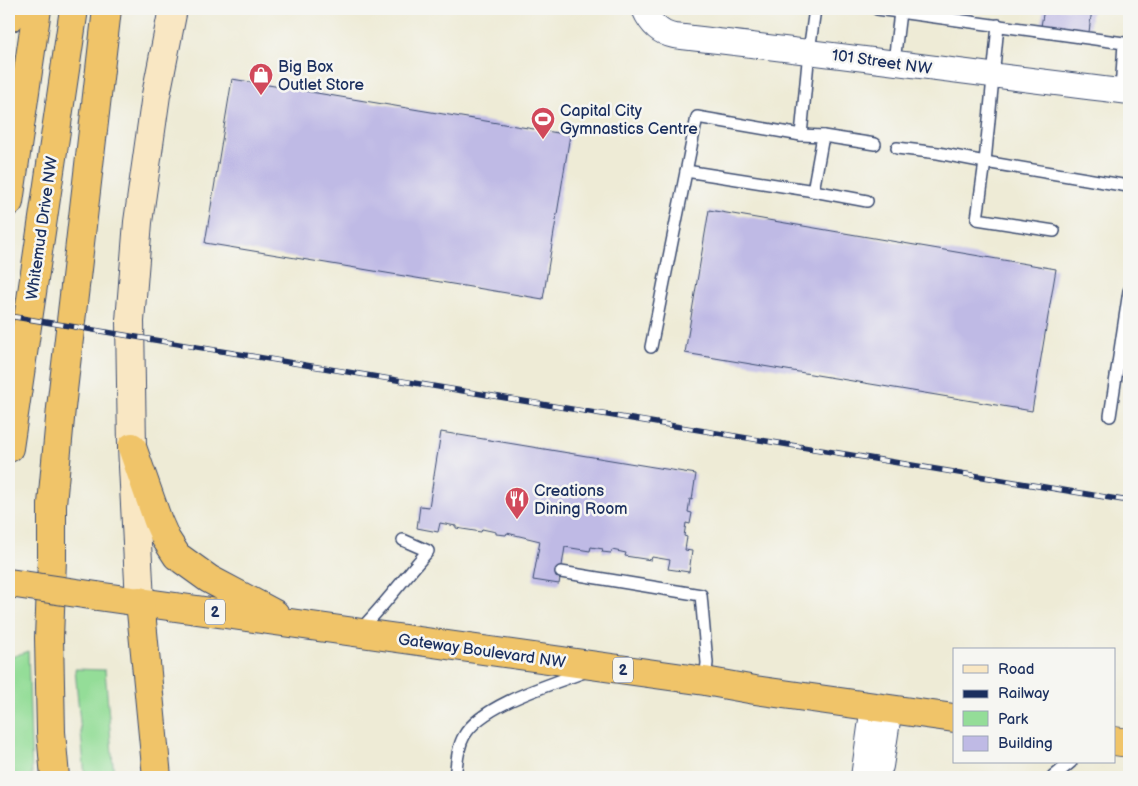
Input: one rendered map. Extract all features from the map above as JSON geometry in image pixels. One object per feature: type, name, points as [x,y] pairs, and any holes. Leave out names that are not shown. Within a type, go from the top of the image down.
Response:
[{"type":"highway","points":[[9,18],[11,9]]},
{"type":"highway","points":[[9,202],[37,9]]},
{"type":"highway","name":"Whitemud Drive NW","points":[[9,448],[74,9]]},
{"type":"highway","points":[[56,777],[51,732],[49,648],[52,504],[61,408],[107,9]]},
{"type":"highway","points":[[132,446],[158,521],[166,539],[177,556],[209,579],[292,623]]},
{"type":"highway","name":"Gateway Boulevard NW","points":[[9,583],[953,718]]},
{"type":"highway","points":[[140,601],[157,777]]},
{"type":"highway","points":[[1116,741],[1129,743]]},
{"type":"main road","points":[[140,601],[132,446],[130,335],[138,222],[156,95],[173,9]]},
{"type":"street","name":"101 Street NW","points":[[645,10],[651,21],[665,34],[1125,92]]},
{"type":"street","points":[[863,777],[881,707]]},
{"type":"street","points":[[879,777],[881,707]]},
{"type":"lane","points":[[801,135],[815,9]]},
{"type":"lane","points":[[877,9],[1124,44],[1125,92]]},
{"type":"lane","points":[[894,62],[900,12]]},
{"type":"lane","points":[[998,25],[985,162],[977,219],[1054,231]]},
{"type":"lane","points":[[652,347],[697,118],[801,135],[823,136],[875,144]]},
{"type":"lane","points":[[813,191],[823,136]]},
{"type":"lane","points":[[897,148],[938,153],[1128,186],[1129,188]]},
{"type":"lane","points":[[686,171],[866,201]]},
{"type":"lane","points":[[1110,416],[1129,292]]},
{"type":"lane","points":[[358,633],[375,616],[400,582],[428,551],[404,540]]},
{"type":"lane","points":[[561,572],[701,595],[707,663],[705,681]]},
{"type":"lane","points":[[455,777],[460,744],[473,725],[503,703],[598,667]]},
{"type":"lane","points":[[1053,777],[1069,764]]},
{"type":"green space","points":[[28,651],[32,777],[9,777],[9,658]]},
{"type":"green space","points":[[75,669],[105,670],[114,777],[85,777]]},
{"type":"building","points":[[1044,9],[1092,9],[1089,32],[1041,26]]},
{"type":"building","points":[[232,79],[570,135],[543,299],[205,243]]},
{"type":"building","points":[[709,210],[1056,269],[1032,411],[685,353]]},
{"type":"building","points":[[441,432],[696,474],[688,512],[692,513],[690,524],[686,523],[684,536],[687,537],[685,550],[692,551],[689,572],[668,569],[670,560],[652,557],[651,560],[625,556],[626,553],[612,550],[611,553],[602,552],[603,549],[591,547],[590,551],[565,547],[559,584],[533,580],[540,541],[507,533],[506,535],[496,534],[496,532],[482,529],[481,532],[456,528],[456,526],[440,523],[438,532],[417,528],[420,506],[429,507]]},
{"type":"railway","points":[[9,316],[1129,501]]},
{"type":"place","name":"Big Box Outlet Store","points":[[261,96]]},
{"type":"place","name":"Capital City Gymnastics Centre","points":[[543,140]]},
{"type":"place","name":"Creations Dining Room","points":[[517,520]]}]
